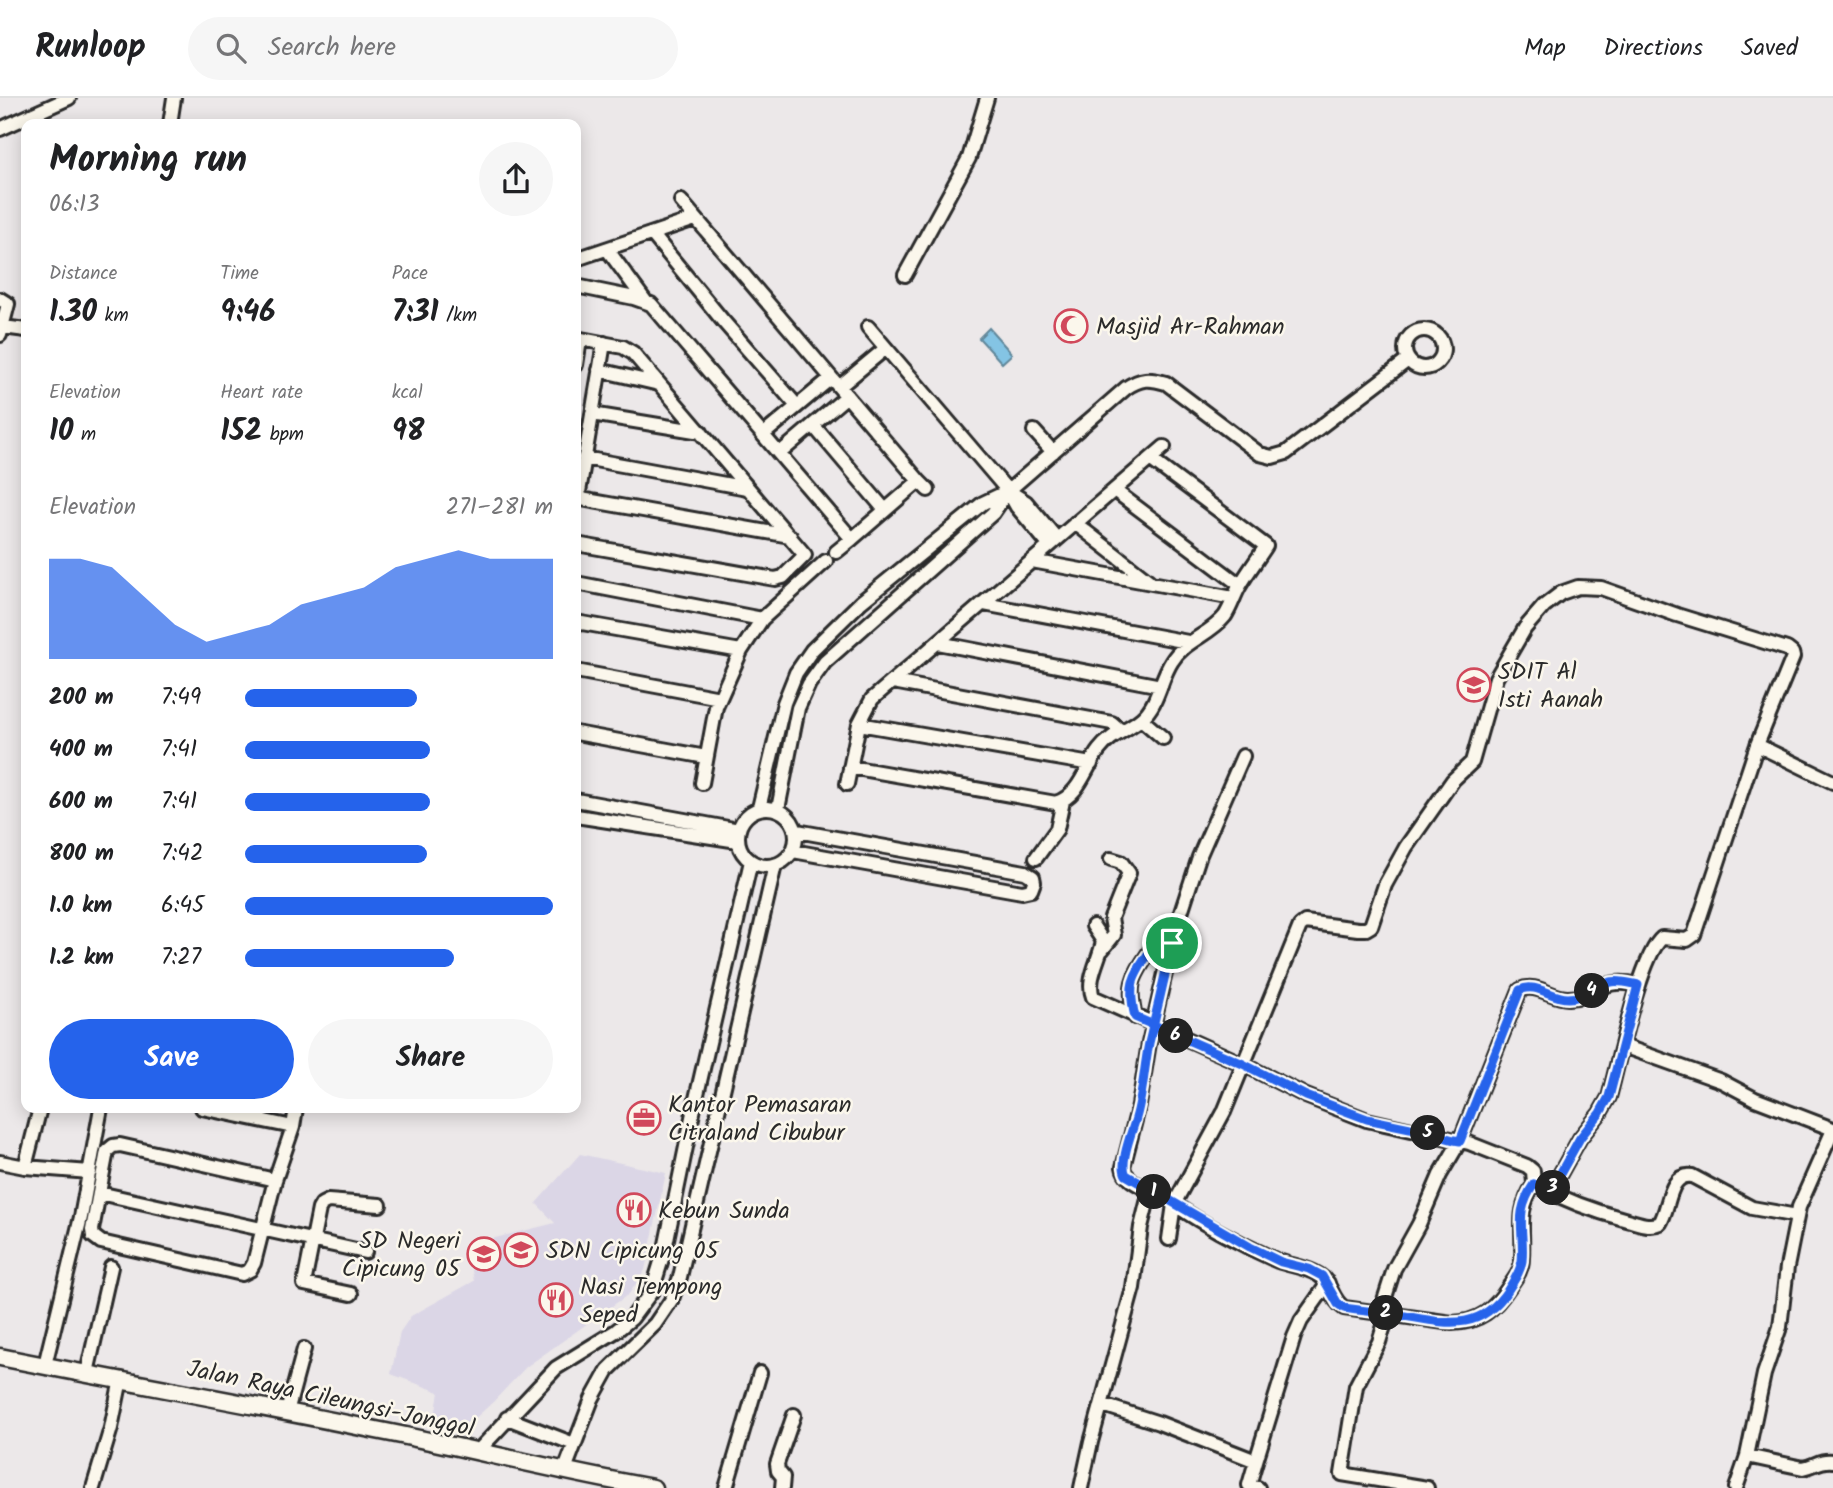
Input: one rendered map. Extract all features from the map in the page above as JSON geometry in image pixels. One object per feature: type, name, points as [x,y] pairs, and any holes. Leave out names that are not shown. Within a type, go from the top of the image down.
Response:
[{"type":"main road","name":"Jalan Raya Cileungsi-Jonggol","points":[[0,1357],[287,1412],[564,1472],[653,1488]]},
{"type":"street","points":[[22,119],[69,98]]},
{"type":"street","points":[[171,119],[174,98]]},
{"type":"street","points":[[905,275],[969,158],[987,98]]},
{"type":"street","points":[[0,129],[21,120]]},
{"type":"street","points":[[681,201],[923,485],[885,510],[836,552]]},
{"type":"street","points":[[581,257],[695,219]]},
{"type":"street","points":[[652,234],[797,406]]},
{"type":"street","points":[[607,249],[646,302],[657,310],[852,539]]},
{"type":"street","points":[[581,287],[646,302]]},
{"type":"street","points":[[0,299],[8,304],[1,331],[21,330]]},
{"type":"street","points":[[868,327],[1009,491],[1026,502],[1053,542]]},
{"type":"street","points":[[581,339],[623,347],[633,353],[805,555],[783,577],[775,579],[581,545]]},
{"type":"street","points":[[581,472],[604,343]]},
{"type":"street","points":[[764,434],[797,406],[839,387],[886,348]]},
{"type":"street","points":[[778,809],[798,708],[809,684],[825,662],[993,513],[1009,491],[1126,388],[1138,380],[1150,379],[1166,383],[1260,454],[1272,457],[1286,453],[1408,360]]},
{"type":"street","points":[[599,370],[659,384]]},
{"type":"street","points":[[780,453],[813,425],[839,387]]},
{"type":"street","points":[[592,414],[701,432]]},
{"type":"street","points":[[813,425],[885,510]]},
{"type":"street","points":[[1034,431],[1053,452]]},
{"type":"street","points":[[846,785],[859,724],[872,698],[1164,447]]},
{"type":"street","points":[[584,458],[747,488]]},
{"type":"street","points":[[850,767],[1056,803],[1081,783],[1098,751],[1119,730],[1141,719],[1156,698],[1173,659],[1188,642],[1208,631],[1224,616],[1240,585],[1266,546],[1150,459]]},
{"type":"street","points":[[1114,490],[1240,585]]},
{"type":"street","points":[[760,808],[784,703],[796,673],[812,650],[861,602],[983,503],[1009,491]]},
{"type":"street","points":[[581,499],[790,537]]},
{"type":"street","points":[[1075,523],[1151,583]]},
{"type":"street","points":[[702,783],[720,698],[741,651],[762,619],[825,561]]},
{"type":"street","points":[[1032,561],[1233,598]]},
{"type":"street","points":[[581,584],[762,619]]},
{"type":"street","points":[[1169,1239],[1174,1204],[1224,1112],[1300,926],[1305,922],[1358,929],[1371,926],[1385,885],[1406,847],[1453,780],[1472,762],[1496,678],[1525,628],[1544,606],[1560,593],[1578,587],[1601,588],[1790,651],[1793,657],[1757,745],[1694,935],[1688,940],[1668,937],[1656,943],[1638,985],[1609,1097],[1580,1138],[1550,1192]]},
{"type":"street","points":[[984,604],[1188,642]]},
{"type":"street","points":[[581,623],[741,651]]},
{"type":"street","points":[[938,643],[1160,686]]},
{"type":"street","points":[[581,672],[720,698]]},
{"type":"street","points":[[893,682],[1112,723],[1119,730]]},
{"type":"street","points":[[1141,719],[1163,738]]},
{"type":"street","points":[[859,724],[1091,764]]},
{"type":"street","points":[[581,734],[706,757]]},
{"type":"street","points":[[1757,745],[1833,782]]},
{"type":"street","points":[[1111,859],[1121,863],[1129,873],[1112,911],[1114,935],[1102,950],[1095,969],[1091,994],[1093,997],[1154,1026],[1243,1064],[1306,1096],[1367,1119],[1460,1141],[1534,1171],[1534,1184],[1527,1194],[1521,1214],[1520,1271],[1499,1304],[1491,1311],[1460,1323],[1444,1323],[1341,1306],[1322,1276],[1309,1269],[1281,1262],[1250,1247],[1131,1180],[1124,1171],[1139,1105],[1154,1026],[1172,943],[1199,857],[1243,756]]},
{"type":"street","points":[[1036,858],[1057,829],[1063,800]]},
{"type":"street","points":[[581,801],[691,828]]},
{"type":"street","points":[[760,808],[778,809],[790,817],[797,831],[793,851],[786,860],[775,865],[763,866],[751,861],[742,852],[738,835],[748,815],[760,808]]},
{"type":"street","points":[[581,817],[738,835]]},
{"type":"street","points":[[793,851],[1022,892],[1031,890],[1034,886],[1033,877],[1025,872],[797,831]]},
{"type":"street","points":[[477,1452],[556,1368],[616,1331],[645,1303],[658,1277],[751,861]]},
{"type":"street","points":[[564,1472],[592,1399],[608,1370],[655,1324],[672,1299],[680,1277],[775,865]]},
{"type":"street","points":[[1093,926],[1102,936],[1102,950]]},
{"type":"street","points":[[1135,1017],[1130,997],[1131,984],[1152,948],[1172,943]]},
{"type":"street","points":[[1339,1488],[1356,1386],[1380,1342],[1390,1278],[1416,1231],[1440,1175],[1460,1141],[1520,990],[1530,987],[1569,998],[1586,994],[1611,982],[1638,985]]},
{"type":"street","points":[[1623,1046],[1721,1081],[1833,1130],[1811,1176],[1797,1216],[1787,1267],[1780,1327],[1764,1374],[1747,1456],[1736,1488]]},
{"type":"street","points":[[703,1074],[724,1081]]},
{"type":"street","points":[[25,1167],[39,1113]]},
{"type":"street","points":[[45,1365],[71,1262],[100,1113]]},
{"type":"street","points":[[224,1113],[293,1128]]},
{"type":"street","points":[[275,1180],[120,1145],[113,1146],[107,1151],[93,1236],[101,1242],[242,1274],[250,1270],[295,1113]]},
{"type":"street","points":[[685,1154],[707,1158]]},
{"type":"street","points":[[0,1162],[25,1167],[90,1172]]},
{"type":"street","points":[[1534,1184],[1605,1216],[1655,1225],[1663,1219],[1676,1180],[1685,1175],[1692,1176],[1752,1208],[1797,1216]]},
{"type":"street","points":[[1081,1488],[1133,1288],[1141,1227],[1150,1191]]},
{"type":"street","points":[[99,1193],[365,1252]]},
{"type":"street","points":[[351,1294],[304,1284],[319,1209],[324,1202],[380,1205]]},
{"type":"street","points":[[87,1373],[111,1267]]},
{"type":"street","points":[[1251,1487],[1256,1461],[1294,1337],[1301,1321],[1328,1283]]},
{"type":"street","points":[[287,1412],[304,1349]]},
{"type":"street","points":[[726,1488],[760,1373]]},
{"type":"street","points":[[93,1488],[111,1428],[121,1379]]},
{"type":"street","points":[[1103,1405],[1159,1423],[1256,1461]]},
{"type":"street","points":[[782,1488],[783,1478],[777,1464],[794,1415]]},
{"type":"street","points":[[507,1418],[574,1444]]},
{"type":"street","points":[[1747,1456],[1803,1468],[1819,1461],[1833,1461]]},
{"type":"street","points":[[1342,1474],[1386,1484],[1427,1488]]},
{"type":"shaded area","points":[[580,1154],[666,1173],[645,1270],[629,1294],[526,1367],[471,1422],[433,1430],[439,1392],[391,1374],[400,1332],[411,1316],[474,1281],[467,1245],[555,1223],[536,1203]]},
{"type":"water","points":[[989,328],[1012,354],[1002,363],[979,338]]},
{"type":"place","name":"Masjid Ar-Rahman","points":[[1071,326]]},
{"type":"place","name":"SDIT Al Isti Aanah","points":[[1474,685]]},
{"type":"place","name":"Kantor Pemasaran Citraland Cibubur","points":[[644,1118]]},
{"type":"place","name":"Kebun Sunda","points":[[634,1210]]},
{"type":"place","name":"SDN Cipicung 05","points":[[521,1250]]},
{"type":"place","name":"SD Negeri Cipicung 05","points":[[484,1254]]},
{"type":"place","name":"Nasi Tempong Seped","points":[[556,1300]]},
{"type":"route","points":[[1172,943],[1152,948],[1131,984],[1130,997],[1135,1017],[1154,1026],[1243,1064],[1306,1096],[1367,1119],[1460,1141],[1520,990],[1530,987],[1569,998],[1586,994],[1611,982],[1638,985],[1609,1097],[1580,1138],[1550,1192],[1534,1184],[1527,1194],[1520,1223],[1520,1271],[1499,1304],[1491,1311],[1460,1323],[1344,1308],[1338,1304],[1322,1276],[1309,1269],[1281,1262],[1250,1247],[1126,1175],[1125,1161],[1139,1105],[1149,1043],[1154,1026],[1172,943]]}]
